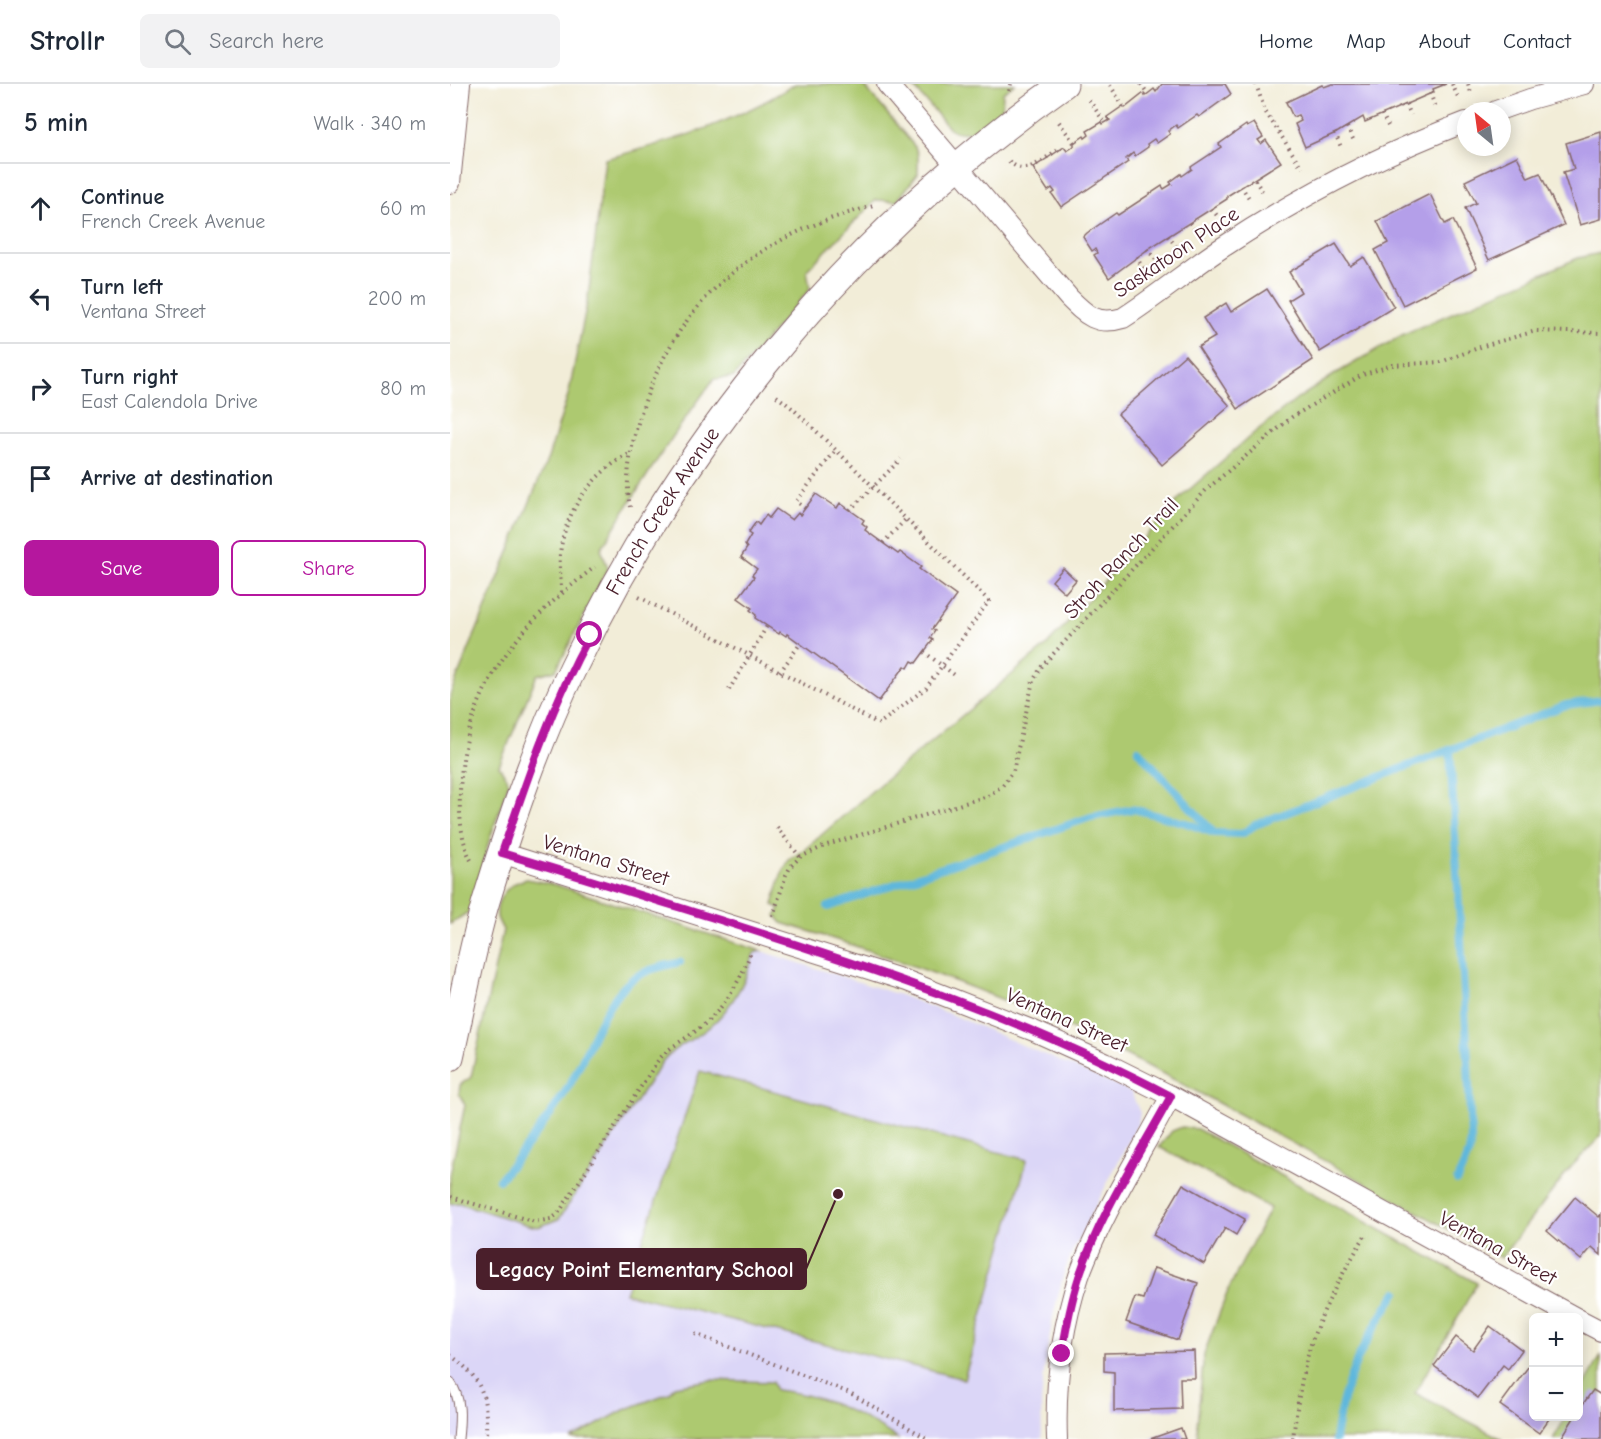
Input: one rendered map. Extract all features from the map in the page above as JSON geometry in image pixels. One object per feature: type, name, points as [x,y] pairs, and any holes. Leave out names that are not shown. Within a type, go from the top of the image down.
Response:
[{"type":"street","points":[[450,183],[460,84]]},
{"type":"street","name":"Saskatoon Place","points":[[887,84],[1069,298],[1102,330],[1114,320],[1129,314],[1222,248],[1320,188],[1397,151],[1457,126]]},
{"type":"street","name":"French Creek Avenue","points":[[450,1057],[479,926],[537,753],[572,669],[634,551],[668,497],[728,411],[800,321],[886,230],[988,140],[1064,84]]},
{"type":"street","points":[[1511,104],[1545,89],[1584,84]]},
{"type":"street","name":"Ventana Street","points":[[502,853],[907,981],[1043,1035],[1171,1096],[1568,1313]]},
{"type":"street","points":[[1057,1439],[1060,1365],[1079,1277],[1103,1221],[1171,1096]]},
{"type":"street","name":"Ventana Street","points":[[1583,1321],[1601,1331]]},
{"type":"lane","points":[[450,1382],[457,1392],[460,1403],[458,1439]]},
{"type":"path","points":[[1009,91],[1011,84]]},
{"type":"path","points":[[1141,84],[1148,94]]},
{"type":"path","points":[[1256,84],[1266,111],[1302,168]]},
{"type":"path","points":[[1452,84],[1458,97]]},
{"type":"path","points":[[1468,84],[1471,92]]},
{"type":"path","points":[[1110,85],[1123,106]]},
{"type":"path","points":[[1430,93],[1436,106]]},
{"type":"path","points":[[1089,100],[1105,123]]},
{"type":"path","points":[[1406,104],[1411,115]]},
{"type":"path","points":[[1382,114],[1388,126]]},
{"type":"path","points":[[1059,122],[1074,143]]},
{"type":"path","points":[[1347,127],[1354,141]]},
{"type":"path","points":[[1335,134],[1341,147]]},
{"type":"path","points":[[1009,161],[1015,167],[1025,169],[1059,148],[1060,150]]},
{"type":"path","points":[[1255,180],[1262,191]]},
{"type":"path","points":[[1241,186],[1249,198]]},
{"type":"path","points":[[630,507],[628,489],[631,453],[645,401],[664,355],[689,317],[717,287],[752,257],[797,231],[827,218],[874,206]]},
{"type":"path","points":[[1212,209],[1218,218]]},
{"type":"path","points":[[1190,223],[1196,232]]},
{"type":"path","points":[[1168,236],[1176,246]]},
{"type":"path","points":[[1148,249],[1156,260]]},
{"type":"path","points":[[1136,257],[1144,269]]},
{"type":"path","name":"Stroh Ranch Trail","points":[[800,857],[827,845],[988,796],[1002,786],[1013,771],[1033,681],[1042,666],[1196,500],[1292,417],[1362,375],[1378,368],[1441,362],[1483,346],[1543,330],[1601,333]]},
{"type":"path","points":[[639,597],[879,724],[926,688],[989,601],[836,450],[774,394]]},
{"type":"path","points":[[805,508],[796,501],[836,450]]},
{"type":"path","points":[[561,592],[560,554],[567,526],[577,504],[595,479],[611,465],[631,453]]},
{"type":"path","points":[[850,510],[901,459]]},
{"type":"path","points":[[883,543],[906,519]]},
{"type":"path","points":[[471,860],[466,849],[459,802],[464,752],[471,720],[497,667],[527,627],[561,592],[595,567]]},
{"type":"path","points":[[729,690],[767,626]]},
{"type":"path","points":[[780,672],[800,644]]},
{"type":"path","points":[[924,652],[956,676]]},
{"type":"path","points":[[771,921],[786,875],[800,857],[777,827]]},
{"type":"path","points":[[452,1197],[535,1222],[552,1219],[558,1215],[663,1053],[706,1023],[723,1006],[737,984],[753,946]]},
{"type":"path","points":[[1293,1439],[1302,1377],[1313,1339],[1332,1293],[1366,1234]]},
{"type":"path","points":[[695,1334],[833,1385],[928,1439]]},
{"type":"path","points":[[450,1355],[473,1375],[483,1391],[487,1407],[486,1439]]},
{"type":"shaded area","points":[[761,951],[900,995],[960,1018],[1131,1092],[1140,1113],[1138,1123],[1064,1272],[1053,1316],[1044,1371],[1041,1403],[1042,1439],[450,1439],[450,1204],[459,1203],[537,1227],[559,1219],[662,1062],[678,1047],[700,1034],[751,965],[754,953]]},
{"type":"green space","points":[[795,84],[863,84],[915,147],[918,155],[918,174],[897,201],[876,200],[807,270],[810,289],[734,377],[714,379],[669,442],[601,549],[608,568],[556,670],[537,675],[499,766],[509,782],[489,841],[470,911],[450,924],[450,695],[548,458],[569,392],[588,298],[605,159],[679,138],[726,120],[750,110]]},
{"type":"green space","points":[[911,84],[1015,84],[1003,93],[1002,112],[977,129],[963,133],[949,128]]},
{"type":"green space","points":[[1601,253],[1601,1136],[1571,1167],[1501,1258],[1232,1110],[1055,1021],[920,968],[782,923],[776,916],[780,908],[773,905],[781,875],[789,860],[804,850],[1046,646],[1181,497],[1255,432],[1300,397],[1404,334],[1578,258]]},
{"type":"green space","points":[[527,879],[556,885],[761,951],[754,953],[741,988],[719,1018],[662,1062],[559,1219],[538,1227],[459,1203],[450,1204],[450,1175],[465,1105],[459,1094],[460,1085],[471,1077],[503,930],[497,917],[498,903],[510,887]]},
{"type":"green space","points":[[700,1071],[1027,1160],[964,1379],[625,1293]]},
{"type":"green space","points":[[1182,1127],[1197,1129],[1477,1283],[1415,1393],[1502,1439],[1198,1439],[1197,1426],[1204,1354],[1229,1288],[1270,1208],[1159,1147],[1172,1131]]},
{"type":"green space","points":[[1601,1356],[1601,1439],[1553,1439],[1564,1421],[1583,1421],[1583,1388]]},
{"type":"green space","points":[[711,1380],[772,1382],[776,1390],[809,1396],[840,1407],[870,1421],[898,1439],[571,1439],[624,1410],[669,1393],[674,1386]]},
{"type":"building","points":[[1162,84],[1225,84],[1231,94],[1199,117],[1197,115],[1178,128],[1176,125],[1168,131],[1170,134],[1157,143],[1154,139],[1147,144],[1148,147],[1135,156],[1133,153],[1126,159],[1128,162],[1061,207],[1052,194],[1055,192],[1052,188],[1048,191],[1033,168],[1064,147],[1067,151],[1074,146],[1074,143],[1089,135],[1087,131],[1110,120],[1107,117],[1123,106],[1125,108],[1144,93],[1145,96],[1154,89],[1156,92]]},
{"type":"building","points":[[1332,84],[1446,84],[1433,89],[1434,92],[1365,122],[1363,117],[1338,132],[1305,147],[1295,124],[1301,121],[1298,115],[1293,117],[1286,102],[1322,85],[1324,87]]},
{"type":"building","points":[[1254,123],[1263,137],[1258,140],[1261,144],[1266,140],[1281,162],[1151,247],[1109,278],[1094,255],[1097,253],[1095,249],[1092,251],[1083,237],[1116,213],[1118,215],[1162,186],[1164,189],[1172,184],[1170,182],[1181,174],[1182,176],[1192,169],[1191,167],[1221,147],[1219,144],[1246,125],[1247,127]]},
{"type":"building","points":[[1601,132],[1601,219],[1580,225],[1563,172],[1574,169],[1566,143]]},
{"type":"building","points":[[1517,156],[1528,178],[1540,173],[1564,225],[1489,260],[1465,208],[1476,203],[1465,181]]},
{"type":"building","points":[[1430,194],[1445,224],[1453,220],[1477,268],[1403,305],[1375,250],[1388,243],[1377,221]]},
{"type":"building","points":[[1336,244],[1350,266],[1364,257],[1394,307],[1320,352],[1288,300],[1301,292],[1289,272]]},
{"type":"building","points":[[1267,289],[1313,360],[1238,409],[1198,347],[1215,337],[1203,318],[1226,303],[1231,312]]},
{"type":"building","points":[[1185,355],[1230,406],[1162,465],[1118,414]]},
{"type":"building","points":[[816,494],[837,508],[840,503],[864,520],[862,523],[867,527],[865,530],[898,554],[900,552],[921,567],[919,569],[956,596],[932,629],[935,631],[930,638],[933,640],[916,663],[912,661],[908,668],[905,666],[879,701],[787,634],[786,636],[780,632],[779,634],[755,618],[756,615],[750,610],[752,608],[738,598],[754,577],[752,575],[757,569],[741,557],[751,535],[748,533],[756,522],[759,525],[766,515],[769,518],[776,509],[792,520],[798,513],[800,515]]},
{"type":"building","points":[[1063,568],[1076,580],[1065,593],[1052,581]]},
{"type":"building","points":[[1183,1184],[1245,1219],[1236,1235],[1225,1228],[1204,1264],[1153,1235]]},
{"type":"building","points":[[1575,1197],[1599,1217],[1601,1214],[1601,1255],[1592,1247],[1581,1260],[1547,1231]]},
{"type":"building","points":[[1154,1268],[1198,1283],[1178,1340],[1126,1322],[1135,1297],[1143,1299]]},
{"type":"building","points":[[1490,1326],[1522,1350],[1508,1369],[1503,1365],[1478,1398],[1434,1366],[1456,1337],[1473,1350]]},
{"type":"building","points":[[1194,1351],[1195,1378],[1180,1378],[1181,1409],[1114,1411],[1114,1372],[1104,1371],[1104,1353]]},
{"type":"building","points":[[1529,1366],[1529,1421],[1547,1421],[1539,1433],[1500,1405]]},
{"type":"building","points":[[1593,1390],[1601,1395],[1601,1439],[1562,1437],[1572,1421],[1583,1421],[1583,1404]]},
{"type":"building","points":[[1181,1428],[1185,1439],[1150,1439]]},
{"type":"waterway","points":[[828,907],[1091,817],[1133,809],[1214,833],[1242,834],[1255,825],[1566,705],[1601,700]]},
{"type":"waterway","points":[[1138,750],[1212,831]]},
{"type":"waterway","points":[[1450,750],[1471,1139],[1469,1153],[1457,1180]]},
{"type":"waterway","points":[[499,1180],[562,1097],[603,1016],[620,991],[641,974],[680,962]]},
{"type":"waterway","points":[[1335,1439],[1344,1397],[1357,1361],[1374,1328],[1397,1292]]},
{"type":"place","name":"Legacy Point Elementary School","points":[[838,1194]]},
{"type":"route","points":[[590,635],[572,669],[546,729],[502,853],[907,981],[1034,1031],[1171,1096],[1103,1221],[1085,1262],[1069,1315],[1062,1354]]}]
